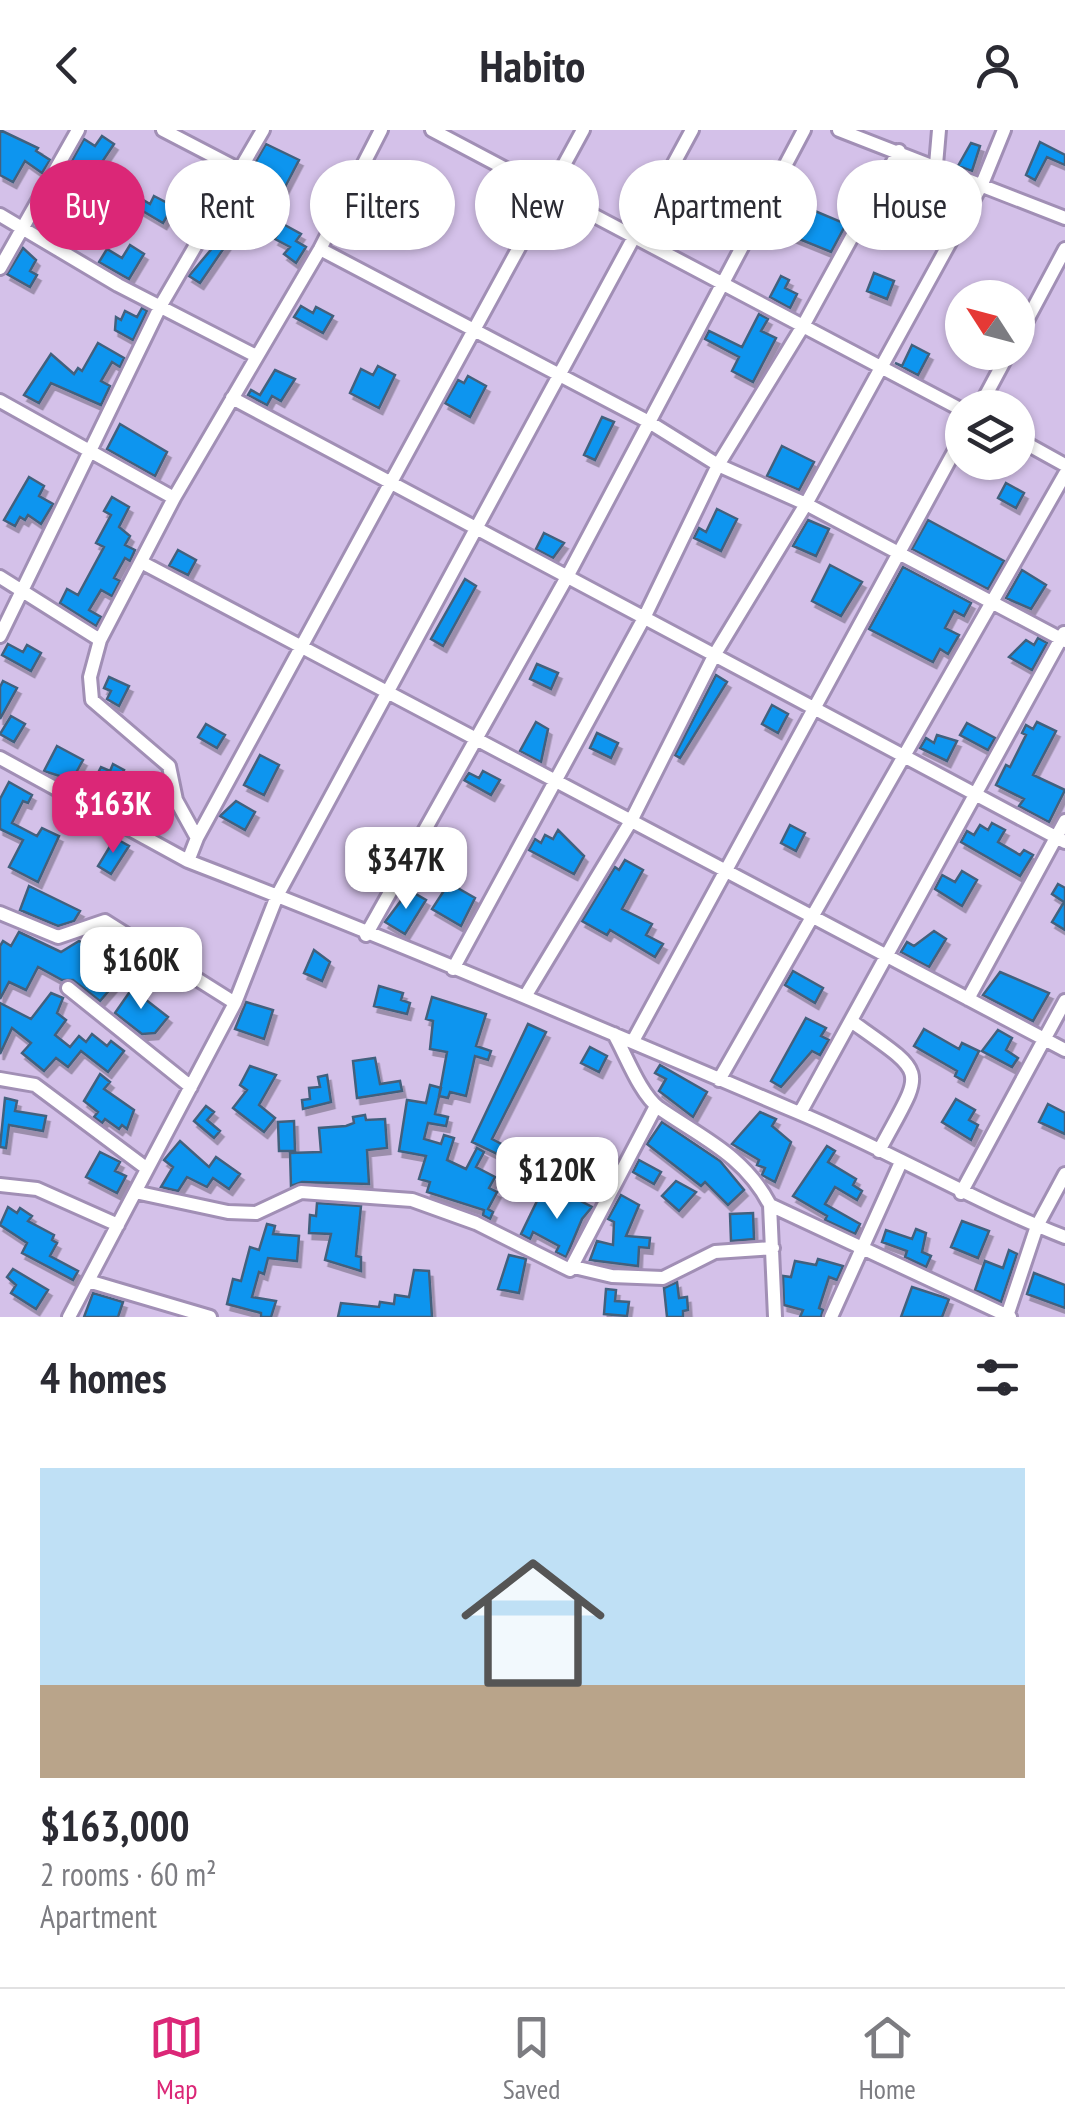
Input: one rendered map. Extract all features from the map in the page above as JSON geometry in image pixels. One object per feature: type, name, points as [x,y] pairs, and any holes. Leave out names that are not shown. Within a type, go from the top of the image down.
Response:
[{"type":"street","points":[[0,268],[78,130]]},
{"type":"street","points":[[162,130],[220,160]]},
{"type":"street","points":[[246,160],[263,130]]},
{"type":"street","points":[[366,160],[381,130]]},
{"type":"street","points":[[432,130],[489,160]]},
{"type":"street","points":[[567,160],[583,130]]},
{"type":"street","points":[[676,160],[692,130]]},
{"type":"street","points":[[366,934],[567,577],[804,130]]},
{"type":"street","points":[[840,130],[923,160]]},
{"type":"street","points":[[936,160],[939,130]]},
{"type":"street","points":[[1004,130],[982,184],[1065,218]]},
{"type":"street","points":[[453,969],[552,780],[644,618],[718,466],[803,326],[899,151]]},
{"type":"street","points":[[0,215],[25,226],[118,285],[256,356]]},
{"type":"street","points":[[0,636],[86,450],[193,250]]},
{"type":"street","points":[[197,838],[176,800],[169,766],[92,700],[90,677],[100,640],[174,498],[319,250]]},
{"type":"street","points":[[322,250],[648,422],[718,466],[806,504],[1064,638],[800,1113]]},
{"type":"street","points":[[188,862],[197,838],[517,250]]},
{"type":"street","points":[[69,1317],[235,1003],[277,896],[627,250]]},
{"type":"street","points":[[659,250],[945,401]]},
{"type":"street","points":[[526,995],[632,821],[716,654],[806,504],[946,250]]},
{"type":"street","points":[[1035,305],[1065,250]]},
{"type":"street","points":[[232,398],[1061,839]]},
{"type":"street","points":[[0,401],[174,498]]},
{"type":"street","points":[[1035,449],[1065,464]]},
{"type":"street","points":[[633,1041],[945,469]]},
{"type":"street","points":[[719,1080],[1065,474]]},
{"type":"street","points":[[140,562],[1065,1050]]},
{"type":"street","points":[[0,577],[100,640]]},
{"type":"street","points":[[0,758],[188,862],[613,1032],[800,1113],[961,1193],[1065,1236]]},
{"type":"street","points":[[968,999],[1061,839],[1065,821]]},
{"type":"street","points":[[0,913],[58,937],[105,920],[235,1003]]},
{"type":"street","points":[[68,988],[192,1087]]},
{"type":"street","points":[[961,1193],[1065,1001]]},
{"type":"street","points":[[851,1021],[906,1061],[913,1071],[913,1086],[879,1151]]},
{"type":"street","points":[[613,1032],[656,1106],[704,1133],[750,1175],[770,1205],[1008,1316],[1037,1226],[1065,1174]]},
{"type":"street","points":[[0,1080],[36,1086],[146,1168]]},
{"type":"street","points":[[574,1268],[656,1106]]},
{"type":"street","points":[[831,1317],[901,1162]]},
{"type":"street","points":[[0,1185],[37,1190],[118,1225]]},
{"type":"street","points":[[135,1192],[228,1212],[256,1212],[301,1192],[412,1200],[476,1223],[564,1269],[612,1276],[663,1278],[715,1252],[772,1248]]},
{"type":"street","points":[[770,1205],[774,1317]]},
{"type":"street","points":[[88,1280],[210,1317]]},
{"type":"building","points":[[0,130],[38,148],[36,151],[50,160],[30,160],[30,165],[25,161],[13,182],[0,175]]},
{"type":"building","points":[[102,136],[114,144],[103,160],[72,160],[84,139],[95,146]]},
{"type":"building","points":[[1040,142],[1065,155],[1065,165],[1047,157],[1035,180],[1026,175]]},
{"type":"building","points":[[971,143],[980,146],[976,160],[961,160]]},
{"type":"building","points":[[266,144],[299,160],[290,177],[290,160],[257,160]]},
{"type":"building","points":[[154,196],[165,202],[163,223],[145,212],[145,201],[150,204]]},
{"type":"building","points":[[817,212],[837,220],[837,241],[831,252],[817,246]]},
{"type":"building","points":[[290,228],[301,234],[296,241],[306,247],[296,263],[284,254],[290,250]]},
{"type":"building","points":[[23,248],[36,260],[30,271],[37,275],[30,287],[7,274]]},
{"type":"building","points":[[106,250],[122,258],[127,250],[144,254],[129,279],[99,262]]},
{"type":"building","points":[[211,250],[223,250],[200,283],[189,276]]},
{"type":"building","points":[[874,273],[894,281],[887,299],[867,291]]},
{"type":"building","points":[[781,276],[789,280],[785,288],[797,294],[790,308],[770,297]]},
{"type":"building","points":[[301,306],[313,313],[316,307],[333,316],[323,333],[294,317]]},
{"type":"building","points":[[142,308],[147,311],[133,340],[115,330],[116,317],[121,320],[125,311],[137,317]]},
{"type":"building","points":[[759,314],[768,319],[761,331],[776,338],[753,382],[732,371],[739,357],[705,339],[709,331],[742,347]]},
{"type":"building","points":[[98,343],[124,358],[120,367],[112,362],[101,381],[110,386],[101,405],[51,383],[39,403],[24,395],[51,354],[74,374],[78,368],[82,371]]},
{"type":"building","points":[[912,345],[929,354],[918,375],[895,363],[902,366]]},
{"type":"building","points":[[378,366],[395,375],[379,408],[350,393],[361,369],[373,375]]},
{"type":"building","points":[[275,370],[295,379],[281,401],[272,396],[267,405],[248,395],[251,390],[260,395]]},
{"type":"building","points":[[468,376],[486,386],[470,417],[445,403],[458,380],[464,383]]},
{"type":"building","points":[[602,417],[614,422],[595,460],[584,455]]},
{"type":"building","points":[[120,424],[167,452],[155,476],[107,449]]},
{"type":"building","points":[[782,446],[814,462],[799,490],[767,476]]},
{"type":"building","points":[[29,477],[44,486],[39,496],[53,504],[41,524],[28,515],[25,520],[20,517],[15,526],[4,520]]},
{"type":"building","points":[[1006,483],[1024,493],[1016,508],[998,498]]},
{"type":"building","points":[[112,497],[129,507],[119,527],[130,536],[125,545],[135,550],[130,561],[125,558],[114,578],[120,581],[112,596],[101,590],[89,610],[101,617],[96,626],[60,603],[67,589],[78,595],[104,547],[96,543],[111,515],[104,511]]},
{"type":"building","points":[[717,509],[737,519],[721,551],[694,538],[699,528],[706,532]]},
{"type":"building","points":[[808,520],[829,529],[816,556],[793,546]]},
{"type":"building","points":[[928,520],[1004,561],[988,589],[912,549]]},
{"type":"building","points":[[544,533],[564,543],[553,558],[536,549]]},
{"type":"building","points":[[178,550],[196,560],[188,575],[169,566]]},
{"type":"building","points":[[830,565],[862,582],[841,616],[812,601]]},
{"type":"building","points":[[903,567],[971,603],[964,616],[954,611],[945,628],[959,635],[948,654],[940,649],[933,662],[869,629]]},
{"type":"building","points":[[1022,570],[1046,585],[1031,609],[1006,598]]},
{"type":"building","points":[[465,579],[476,586],[443,646],[431,639]]},
{"type":"building","points":[[1038,638],[1047,643],[1032,670],[1009,657],[1026,640],[1034,645]]},
{"type":"building","points":[[8,644],[23,652],[27,645],[41,653],[31,671],[2,655]]},
{"type":"building","points":[[537,664],[558,673],[551,689],[530,679]]},
{"type":"building","points":[[716,675],[727,682],[680,758],[675,755]]},
{"type":"building","points":[[109,677],[129,686],[119,706],[107,699],[111,691],[104,688]]},
{"type":"building","points":[[3,681],[17,688],[0,719],[0,687]]},
{"type":"building","points":[[772,705],[788,714],[778,733],[762,724]]},
{"type":"building","points":[[11,716],[25,724],[14,742],[0,734]]},
{"type":"building","points":[[536,722],[548,729],[541,762],[520,751]]},
{"type":"building","points":[[1037,722],[1056,731],[1033,775],[1065,790],[1049,822],[1019,806],[1024,799],[996,785],[1026,735],[1022,733],[1026,725],[1033,729]]},
{"type":"building","points":[[967,723],[995,738],[988,750],[960,735]]},
{"type":"building","points":[[206,724],[225,735],[217,748],[198,737]]},
{"type":"building","points":[[597,733],[618,743],[611,758],[590,748]]},
{"type":"building","points":[[937,735],[957,741],[947,761],[920,748],[926,738],[934,743]]},
{"type":"building","points":[[57,746],[83,760],[72,780],[44,771]]},
{"type":"building","points":[[260,755],[279,765],[264,795],[244,785]]},
{"type":"building","points":[[113,764],[124,770],[105,804],[87,794],[101,767],[110,771]]},
{"type":"building","points":[[483,771],[500,780],[491,795],[464,780],[469,773],[479,778]]},
{"type":"building","points":[[9,782],[32,795],[28,803],[23,801],[12,823],[37,836],[42,828],[59,836],[38,882],[9,867],[23,840],[0,829],[0,799]]},
{"type":"building","points":[[236,801],[255,812],[245,830],[220,816]]},
{"type":"building","points":[[992,823],[1005,830],[998,842],[1020,855],[1024,850],[1033,855],[1020,876],[961,842],[967,831],[974,835],[980,825],[988,830]]},
{"type":"building","points":[[790,825],[805,833],[796,851],[781,843]]},
{"type":"building","points":[[558,830],[584,856],[574,874],[529,850],[535,839],[541,843],[545,835],[553,839]]},
{"type":"building","points":[[115,838],[129,846],[111,874],[98,866]]},
{"type":"building","points":[[625,860],[643,870],[622,909],[652,924],[646,935],[663,944],[655,957],[610,930],[607,935],[582,921],[615,867],[619,870]]},
{"type":"building","points":[[962,871],[977,880],[962,906],[935,889],[942,875],[955,882]]},
{"type":"building","points":[[449,883],[475,898],[461,926],[432,909]]},
{"type":"building","points":[[1058,884],[1065,888],[1065,930],[1052,922],[1064,902],[1052,894]]},
{"type":"building","points":[[29,886],[80,911],[74,921],[58,926],[20,910]]},
{"type":"building","points":[[409,890],[426,900],[405,934],[385,922]]},
{"type":"building","points":[[934,931],[946,939],[929,967],[901,952],[907,942],[914,946]]},
{"type":"building","points":[[19,932],[61,952],[79,941],[90,948],[101,933],[137,958],[100,1001],[73,980],[62,980],[38,967],[26,990],[9,982],[0,999],[0,946],[3,941],[11,946]]},
{"type":"building","points":[[314,950],[330,962],[322,981],[304,973]]},
{"type":"building","points":[[793,971],[823,988],[815,1003],[785,985]]},
{"type":"building","points":[[1000,972],[1049,993],[1033,1021],[983,995]]},
{"type":"building","points":[[138,980],[147,986],[141,996],[168,1017],[155,1033],[142,1034],[115,1013]]},
{"type":"building","points":[[379,986],[403,993],[401,1000],[410,1003],[407,1014],[374,1006]]},
{"type":"building","points":[[51,993],[63,998],[57,1013],[66,1020],[55,1035],[70,1047],[79,1036],[86,1042],[92,1034],[107,1046],[111,1041],[124,1051],[108,1072],[81,1051],[68,1067],[56,1058],[44,1071],[22,1053],[31,1043],[12,1028],[0,1054],[0,1003],[31,1019]]},
{"type":"building","points":[[432,997],[486,1014],[476,1046],[491,1051],[488,1060],[475,1056],[466,1096],[450,1092],[448,1098],[439,1096],[447,1052],[430,1049],[433,1021],[426,1019]]},
{"type":"building","points":[[246,1002],[273,1010],[264,1039],[235,1029]]},
{"type":"building","points":[[806,1018],[826,1028],[821,1036],[829,1040],[820,1055],[812,1051],[781,1087],[771,1081]]},
{"type":"building","points":[[528,1024],[546,1032],[492,1139],[517,1152],[512,1161],[472,1142]]},
{"type":"building","points":[[924,1029],[959,1049],[962,1043],[979,1051],[964,1081],[955,1076],[957,1071],[914,1046]]},
{"type":"building","points":[[998,1030],[1012,1038],[1006,1050],[1018,1058],[1012,1067],[982,1051]]},
{"type":"building","points":[[590,1047],[607,1056],[599,1072],[581,1063]]},
{"type":"building","points":[[375,1058],[380,1084],[400,1081],[402,1091],[357,1098],[353,1061]]},
{"type":"building","points":[[660,1065],[707,1092],[693,1117],[659,1091],[666,1079],[655,1073]]},
{"type":"building","points":[[250,1066],[276,1075],[259,1105],[275,1118],[264,1132],[233,1108],[247,1090],[240,1085]]},
{"type":"building","points":[[100,1074],[110,1082],[104,1089],[134,1110],[127,1129],[122,1125],[119,1129],[105,1119],[102,1123],[94,1117],[98,1112],[84,1101]]},
{"type":"building","points":[[327,1075],[331,1102],[303,1109],[302,1100],[310,1099],[309,1088],[320,1087],[318,1077]]},
{"type":"building","points":[[430,1085],[441,1088],[435,1114],[448,1117],[446,1126],[428,1123],[424,1139],[441,1144],[444,1135],[454,1138],[447,1160],[466,1169],[477,1148],[484,1152],[476,1167],[495,1177],[489,1188],[497,1192],[488,1209],[493,1212],[490,1219],[483,1215],[484,1210],[427,1192],[430,1182],[419,1179],[426,1156],[399,1151],[407,1100],[426,1103]]},
{"type":"building","points":[[5,1098],[17,1101],[15,1111],[46,1116],[43,1131],[9,1125],[6,1148],[0,1147]]},
{"type":"building","points":[[956,1099],[975,1110],[969,1120],[978,1125],[971,1140],[942,1122]]},
{"type":"building","points":[[1048,1104],[1065,1113],[1065,1134],[1039,1122]]},
{"type":"building","points":[[206,1106],[214,1112],[207,1120],[220,1131],[214,1138],[194,1121]]},
{"type":"building","points":[[760,1112],[776,1119],[772,1126],[791,1142],[775,1182],[762,1175],[765,1168],[757,1165],[759,1160],[732,1144]]},
{"type":"building","points":[[365,1115],[366,1120],[385,1119],[387,1148],[367,1150],[369,1184],[302,1182],[291,1186],[290,1153],[321,1152],[319,1128],[346,1126],[354,1123],[353,1117]]},
{"type":"building","points":[[294,1121],[295,1151],[279,1151],[278,1122]]},
{"type":"building","points":[[662,1122],[720,1161],[744,1190],[728,1205],[705,1182],[701,1186],[647,1144]]},
{"type":"building","points":[[180,1141],[209,1167],[216,1157],[240,1174],[229,1189],[213,1178],[207,1187],[187,1177],[178,1191],[161,1187],[173,1167],[164,1160]]},
{"type":"building","points":[[827,1146],[835,1151],[828,1162],[856,1179],[853,1185],[862,1191],[857,1200],[835,1187],[825,1204],[860,1224],[855,1234],[825,1220],[827,1216],[793,1196]]},
{"type":"building","points":[[100,1152],[120,1162],[115,1171],[126,1176],[117,1193],[86,1177]]},
{"type":"building","points":[[639,1160],[661,1172],[654,1184],[633,1172]]},
{"type":"building","points":[[676,1181],[696,1192],[679,1211],[662,1196]]},
{"type":"building","points":[[567,1194],[592,1207],[582,1219],[566,1257],[556,1252],[559,1246],[533,1232],[530,1239],[521,1234],[539,1197],[560,1207]]},
{"type":"building","points":[[621,1195],[639,1205],[626,1236],[650,1238],[649,1248],[639,1247],[638,1266],[590,1260],[597,1241],[613,1245],[614,1222],[608,1219]]},
{"type":"building","points":[[317,1203],[361,1206],[356,1256],[361,1257],[361,1271],[325,1260],[331,1234],[309,1233],[310,1215],[316,1216]]},
{"type":"building","points":[[8,1207],[17,1213],[20,1208],[32,1216],[28,1221],[54,1235],[52,1240],[57,1243],[50,1256],[78,1271],[73,1280],[22,1253],[27,1243],[0,1225]]},
{"type":"building","points":[[753,1213],[754,1239],[731,1241],[730,1214]]},
{"type":"building","points":[[962,1221],[989,1231],[978,1258],[951,1247]]},
{"type":"building","points":[[267,1224],[275,1226],[273,1234],[299,1236],[297,1261],[268,1258],[264,1274],[259,1272],[252,1297],[276,1301],[271,1317],[261,1317],[261,1313],[227,1304],[233,1279],[241,1281],[250,1247],[259,1250]]},
{"type":"building","points":[[916,1229],[926,1233],[922,1252],[931,1256],[926,1267],[905,1257],[907,1251],[882,1242],[886,1230],[912,1239]]},
{"type":"building","points":[[1009,1250],[1017,1254],[1001,1302],[975,1290],[985,1261],[1003,1268]]},
{"type":"building","points":[[509,1255],[526,1259],[519,1293],[498,1289]]},
{"type":"building","points":[[818,1259],[843,1266],[837,1280],[829,1277],[819,1308],[823,1310],[821,1317],[800,1317],[803,1310],[784,1305],[783,1276],[791,1277],[795,1261],[816,1265]]},
{"type":"building","points":[[13,1269],[48,1290],[36,1309],[11,1293],[16,1285],[7,1277]]},
{"type":"building","points":[[414,1270],[429,1271],[432,1317],[338,1317],[341,1303],[379,1307],[380,1302],[394,1304],[395,1295],[409,1297]]},
{"type":"building","points":[[1034,1273],[1065,1285],[1065,1308],[1027,1294]]},
{"type":"building","points":[[677,1282],[679,1298],[687,1297],[688,1310],[683,1311],[683,1317],[667,1317],[664,1288]]},
{"type":"building","points":[[912,1287],[949,1299],[942,1317],[901,1317]]},
{"type":"building","points":[[606,1289],[616,1290],[615,1301],[629,1302],[627,1316],[604,1314]]},
{"type":"building","points":[[93,1293],[123,1302],[118,1317],[84,1317]]}]
